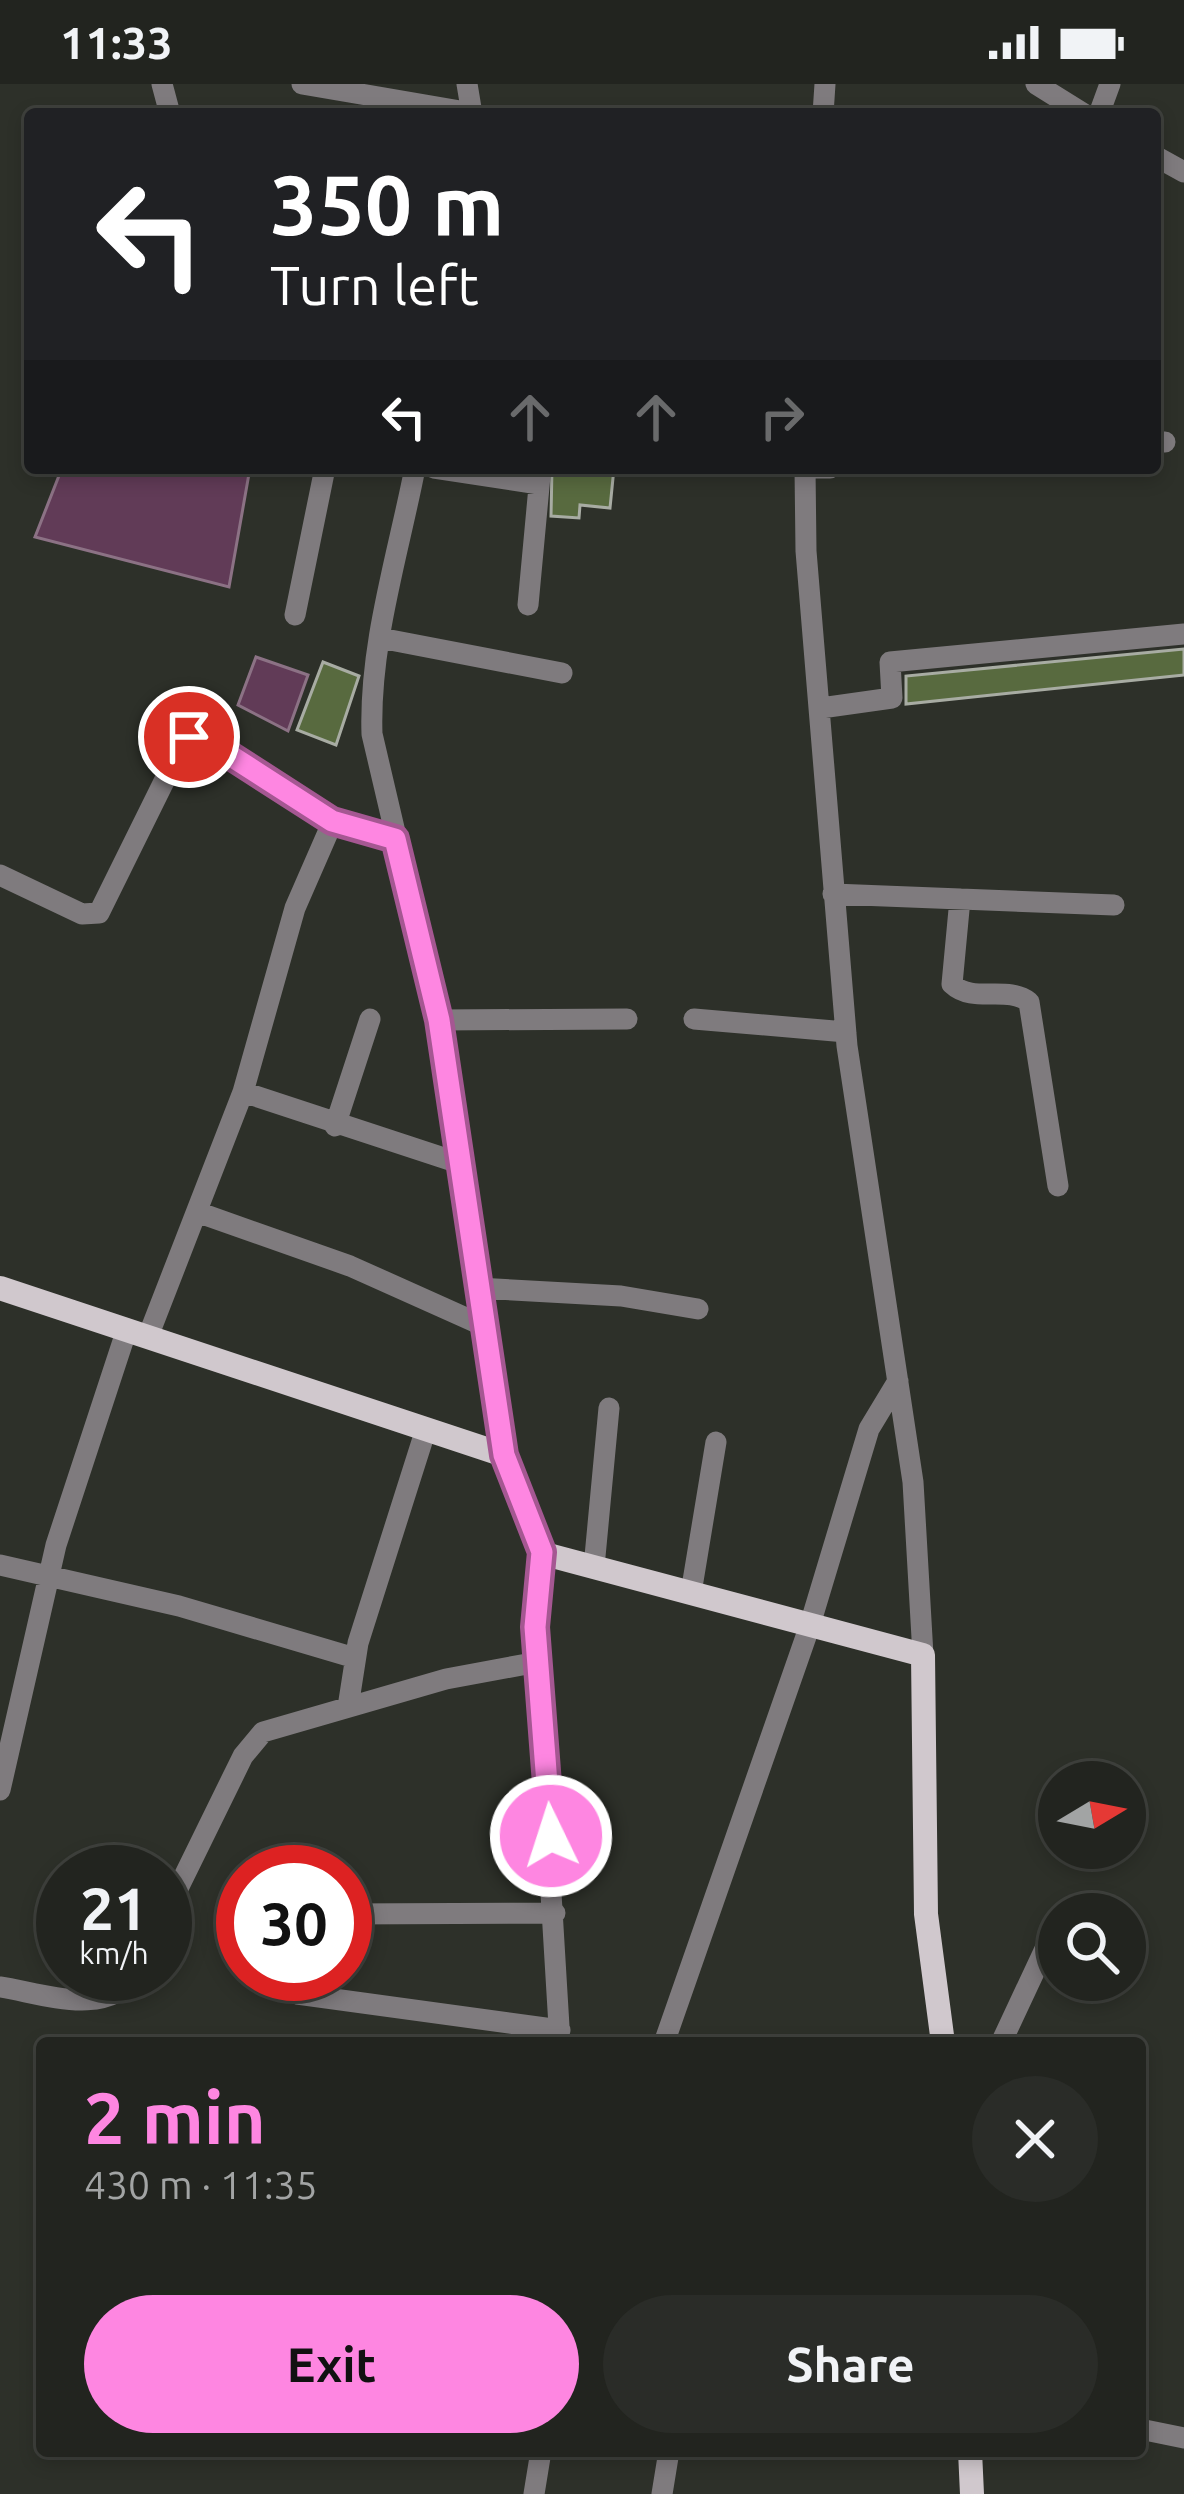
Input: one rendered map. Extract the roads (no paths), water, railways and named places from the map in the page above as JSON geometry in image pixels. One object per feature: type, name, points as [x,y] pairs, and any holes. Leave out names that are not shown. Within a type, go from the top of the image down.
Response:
[{"type":"main road","points":[[0,1288],[504,1455],[542,1552],[809,1628],[923,1655],[926,1914],[942,2037]]},
{"type":"main road","points":[[970,2457],[972,2494]]},
{"type":"street","points":[[302,84],[438,108]]},
{"type":"street","points":[[1036,84],[1074,108]]},
{"type":"street","points":[[295,615],[324,474]]},
{"type":"street","points":[[414,474],[380,638],[371,696],[372,734],[439,1020],[504,1455]]},
{"type":"street","points":[[487,474],[540,480],[527,605]]},
{"type":"street","points":[[804,474],[806,551],[846,1032],[913,1482],[923,1655]]},
{"type":"street","points":[[821,708],[892,698],[890,662],[1184,634]]},
{"type":"street","points":[[380,638],[562,674]]},
{"type":"street","points":[[0,875],[82,914],[98,913],[183,743],[196,736],[332,821],[395,839]]},
{"type":"street","points":[[0,1790],[49,1575],[138,1332],[197,1211],[243,1092],[295,908],[332,821]]},
{"type":"street","points":[[833,894],[1114,905]]},
{"type":"street","points":[[960,899],[952,984],[968,994],[1014,995],[1029,1002],[1058,1186]]},
{"type":"street","points":[[335,1126],[370,1019]]},
{"type":"street","points":[[439,1020],[627,1019]]},
{"type":"street","points":[[694,1019],[846,1032]]},
{"type":"street","points":[[243,1092],[458,1163]]},
{"type":"street","points":[[197,1211],[350,1266],[484,1326]]},
{"type":"street","points":[[477,1288],[621,1296],[698,1309]]},
{"type":"street","points":[[666,2037],[809,1628],[869,1429],[898,1381]]},
{"type":"street","points":[[594,1568],[609,1408]]},
{"type":"street","points":[[348,1707],[355,1658],[426,1429]]},
{"type":"street","points":[[691,1593],[716,1442]]},
{"type":"street","points":[[340,2001],[560,2037],[535,1627],[542,1552]]},
{"type":"street","points":[[0,1564],[355,1658]]},
{"type":"street","points":[[192,1861],[251,1741],[278,1726],[446,1679],[538,1662]]},
{"type":"street","points":[[372,1914],[555,1912]]},
{"type":"street","points":[[1004,2037],[1038,1964]]},
{"type":"street","points":[[0,1987],[36,1991]]},
{"type":"street","points":[[1146,2430],[1184,2438]]},
{"type":"street","points":[[534,2494],[540,2457]]},
{"type":"street","points":[[662,2494],[669,2457]]}]
